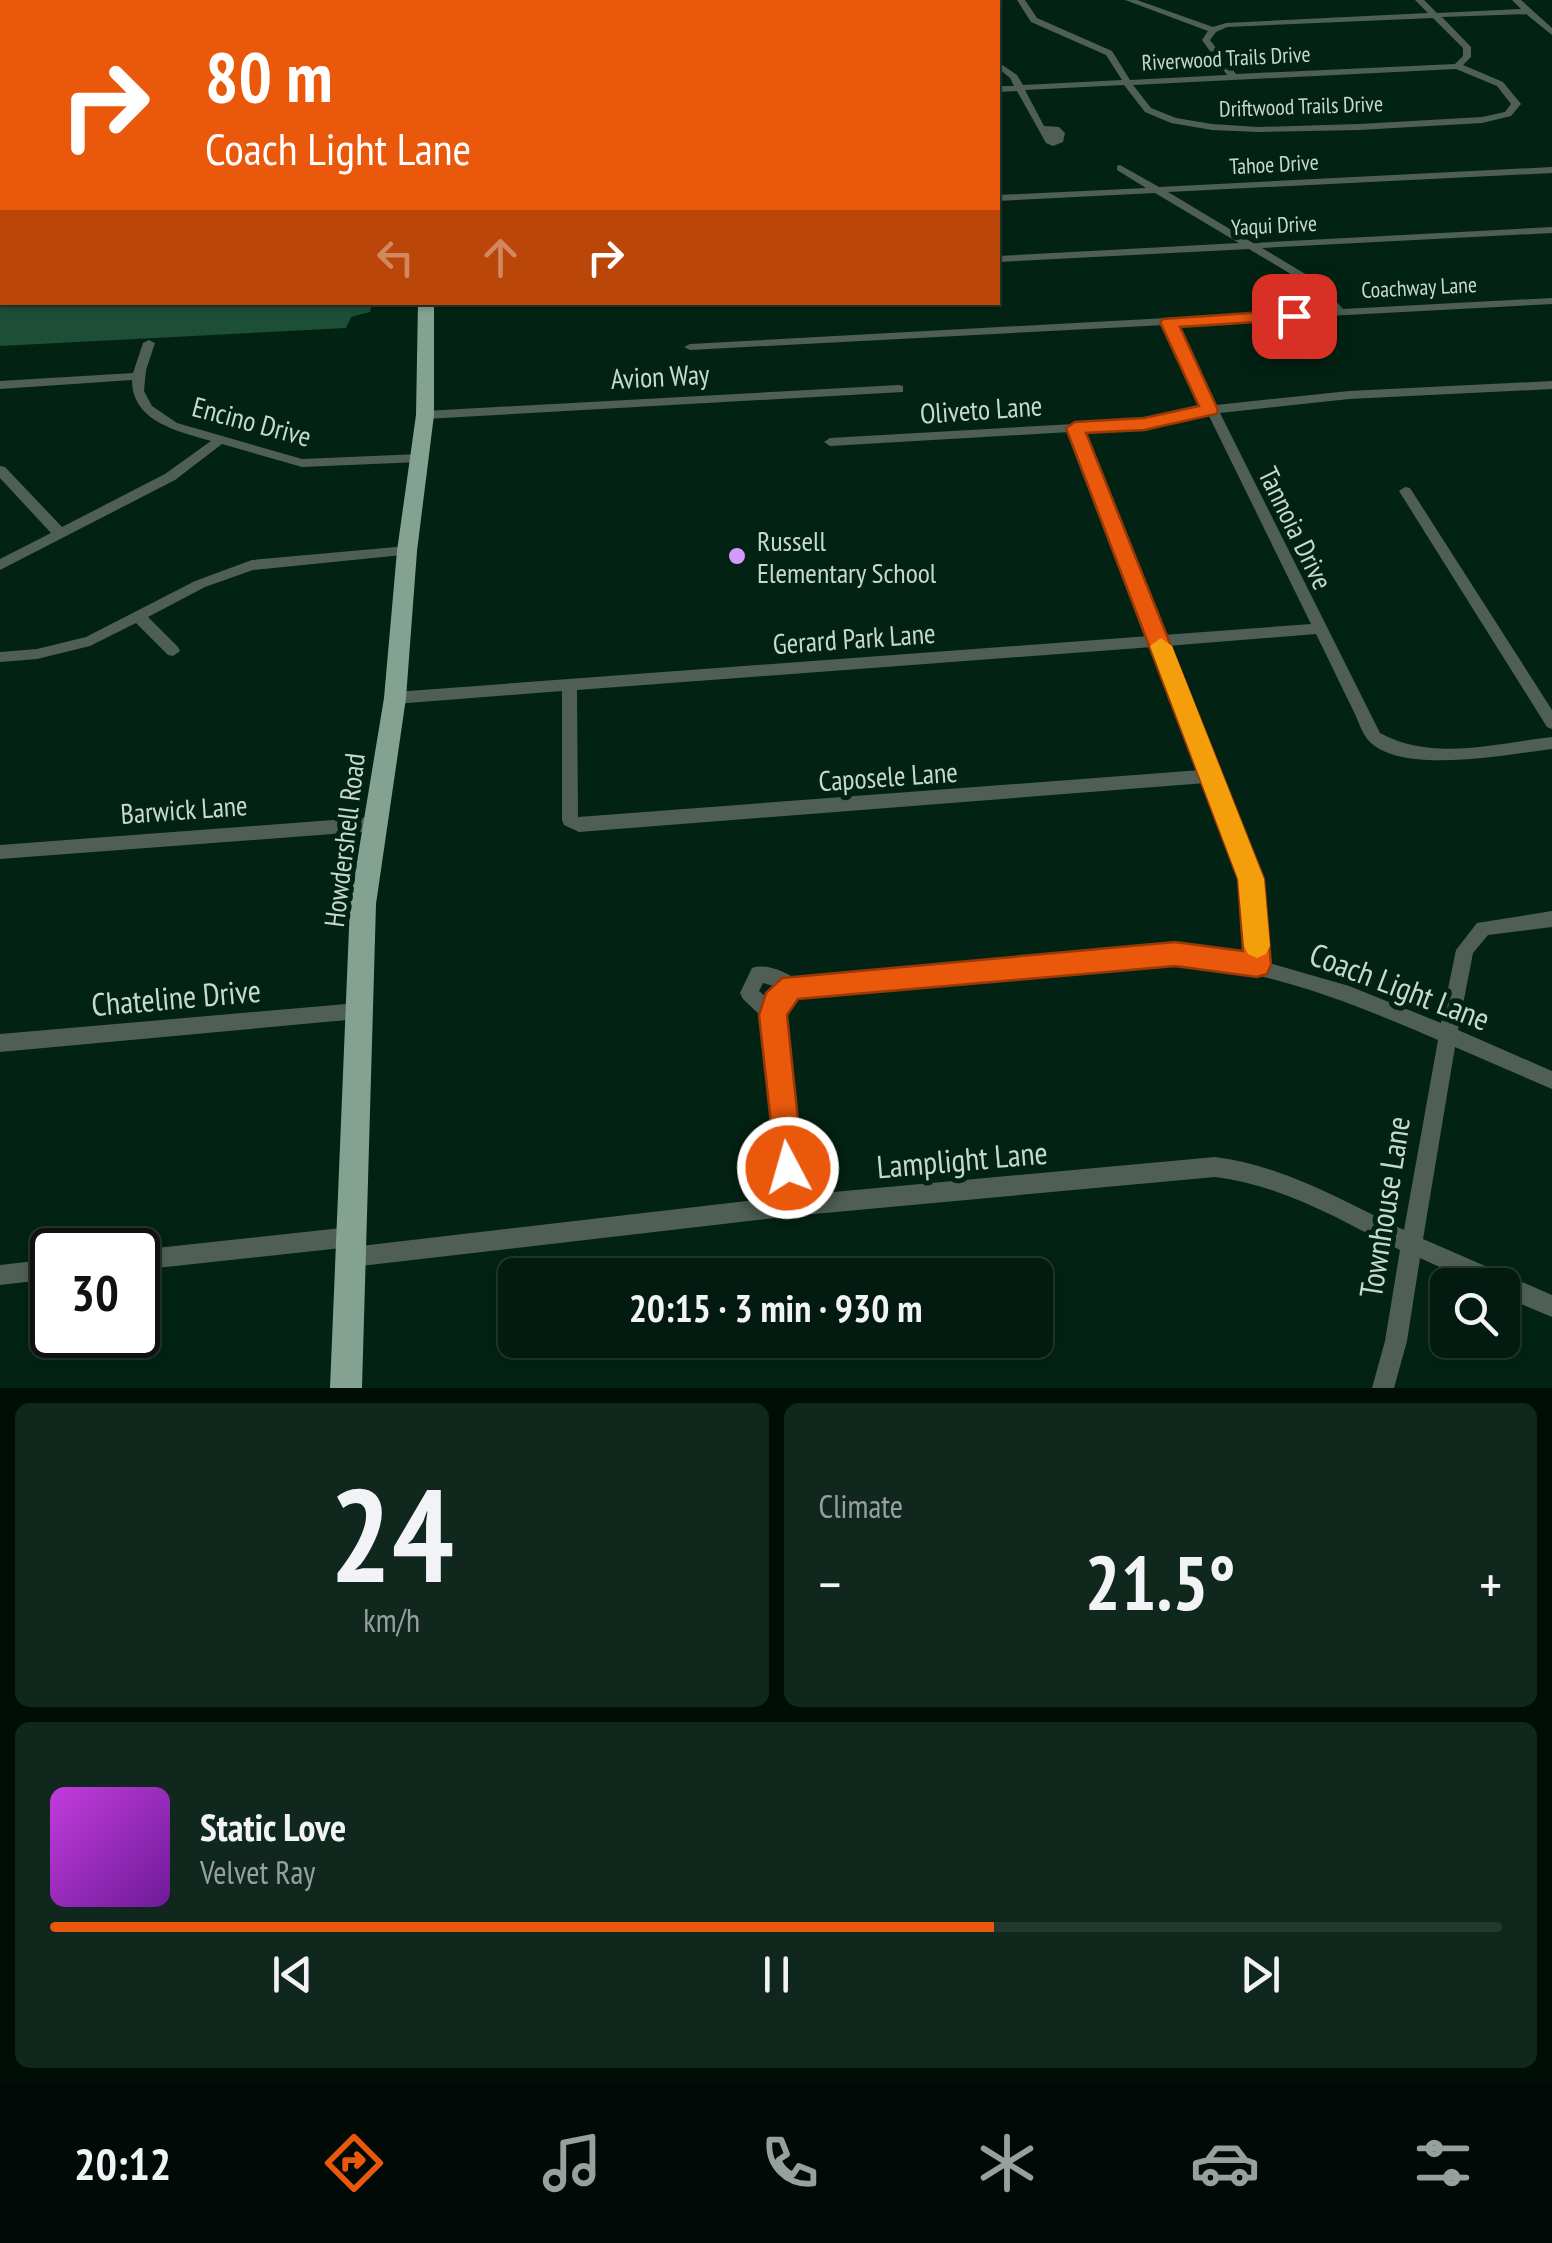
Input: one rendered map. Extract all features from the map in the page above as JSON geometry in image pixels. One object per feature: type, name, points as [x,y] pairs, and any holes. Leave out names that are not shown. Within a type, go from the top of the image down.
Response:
[{"type":"main road","name":"Howdershell Road","points":[[346,1388],[358,1011],[372,824],[395,698],[407,551],[425,415],[426,305]]},
{"type":"street","name":"Driftwood Trails Drive","points":[[1021,0],[1034,20],[1110,54],[1142,104],[1158,116],[1206,130],[1482,120],[1512,111],[1516,104],[1508,90],[1457,66]]},
{"type":"street","points":[[1129,0],[1140,8],[1213,30],[1236,24],[1528,11]]},
{"type":"street","points":[[1419,0],[1467,47],[1468,57],[1457,66]]},
{"type":"street","points":[[1516,0],[1552,32]]},
{"type":"street","points":[[1213,30],[1208,44],[1233,78]]},
{"type":"street","points":[[1000,65],[1010,71],[1040,128],[1046,132]]},
{"type":"street","name":"Riverwood Trails Drive","points":[[1000,89],[1457,66]]},
{"type":"street","points":[[1120,168],[1313,282],[1339,311]]},
{"type":"street","name":"Tahoe Drive","points":[[1000,198],[1552,170]]},
{"type":"street","name":"Yaqui Drive","points":[[1000,260],[1552,230]]},
{"type":"street","name":"Coachway Lane","points":[[690,347],[1552,301]]},
{"type":"street","name":"Tannoia Drive","points":[[1169,322],[1317,629],[1374,737],[1389,748],[1423,754],[1552,743]]},
{"type":"street","points":[[0,385],[136,376],[149,342]]},
{"type":"street","name":"Encino Drive","points":[[136,376],[137,394],[157,418],[220,440],[302,463],[420,458]]},
{"type":"street","name":"Oliveto Lane","points":[[830,442],[1144,424],[1209,410],[1349,395],[1552,386]]},
{"type":"street","name":"Avion Way","points":[[425,415],[899,389]]},
{"type":"street","points":[[1075,428],[1251,879],[1257,965]]},
{"type":"street","points":[[0,564],[170,477],[220,440]]},
{"type":"street","points":[[0,470],[59,533]]},
{"type":"street","points":[[1405,491],[1552,723]]},
{"type":"street","points":[[0,657],[74,646],[140,618],[200,584],[252,565],[407,551]]},
{"type":"street","points":[[140,618],[173,650]]},
{"type":"street","name":"Gerard Park Lane","points":[[395,698],[1317,629]]},
{"type":"street","name":"Caposele Lane","points":[[569,684],[570,820],[579,825],[1212,776]]},
{"type":"street","name":"Barwick Lane","points":[[0,852],[372,824]]},
{"type":"street","name":"Townhouse Lane","points":[[1383,1388],[1396,1340],[1465,950],[1472,936],[1498,924],[1552,918]]},
{"type":"street","name":"Coach Light Lane","points":[[773,1015],[749,993],[751,981],[758,974],[768,974],[792,987],[1175,954],[1257,965],[1324,986],[1552,1080]]},
{"type":"street","points":[[792,987],[775,1002],[773,1015],[792,1206]]},
{"type":"street","name":"Chateline Drive","points":[[0,1043],[358,1011]]},
{"type":"street","name":"Lamplight Lane","points":[[160,1259],[351,1247],[1216,1167],[1255,1172],[1302,1189],[1410,1244],[1552,1306]]},
{"type":"street","points":[[0,1274],[30,1271]]},
{"type":"green space","points":[[0,305],[372,305],[370,312],[351,317],[346,328],[0,346]]},
{"type":"slow traffic","points":[[1161,646],[1251,879],[1257,946]]},
{"type":"place","name":"Russell Elementary School","points":[[737,556]]},
{"type":"route","points":[[788,1168],[773,1015],[775,1002],[792,987],[1175,954],[1257,965],[1257,916],[1251,879],[1075,428],[1144,424],[1209,410],[1169,322],[1294,316]]}]
